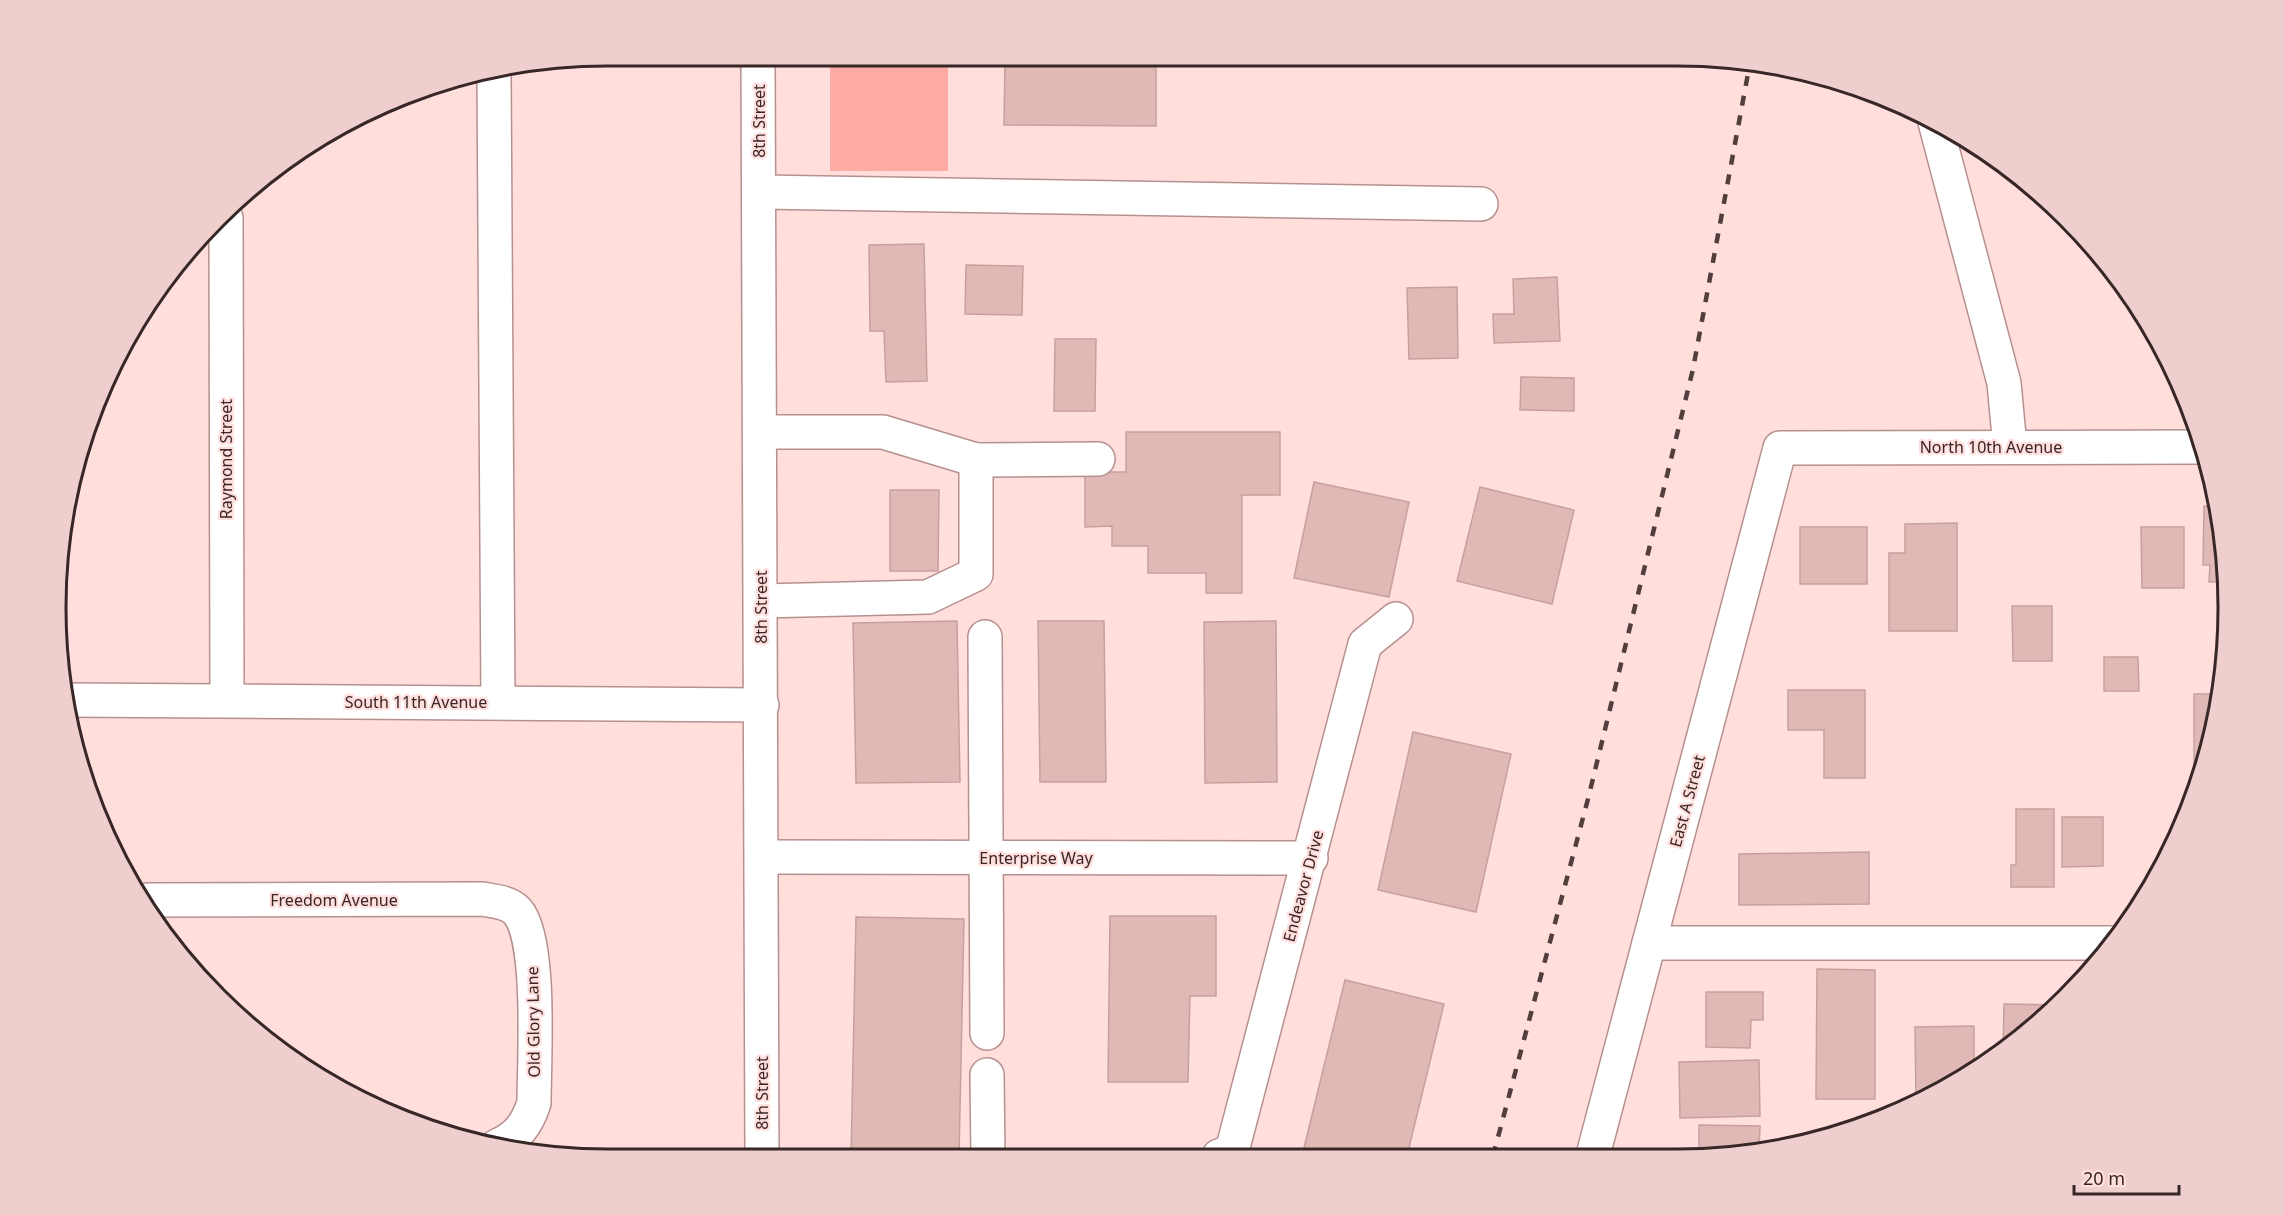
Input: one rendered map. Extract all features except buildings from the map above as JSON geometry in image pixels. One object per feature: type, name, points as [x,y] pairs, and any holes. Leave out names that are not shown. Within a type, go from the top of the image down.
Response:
[{"type":"street","name":"8th Street","points":[[758,66],[762,1149]]},
{"type":"street","points":[[494,78],[498,702]]},
{"type":"street","points":[[1938,134],[2004,383],[2010,447]]},
{"type":"street","points":[[759,192],[1481,204]]},
{"type":"street","name":"Raymond Street","points":[[226,224],[227,700]]},
{"type":"street","points":[[760,432],[883,432],[976,460],[1098,459]]},
{"type":"street","name":"North 10th Avenue","points":[[1780,448],[2194,447]]},
{"type":"street","name":"East A Street","points":[[1595,1149],[1780,448]]},
{"type":"street","points":[[761,601],[928,597],[976,574],[976,460]]},
{"type":"street","name":"Endeavor Drive","points":[[1233,1149],[1311,858],[1365,644],[1396,619]]},
{"type":"street","points":[[985,637],[987,1033]]},
{"type":"street","name":"South 11th Avenue","points":[[74,700],[762,705]]},
{"type":"street","name":"Enterprise Way","points":[[762,857],[1311,858]]},
{"type":"street","name":"Freedom Avenue","points":[[152,900],[482,899],[500,902],[517,910]]},
{"type":"street","name":"Old Glory Lane","points":[[508,1140],[529,1119],[534,1103],[532,957],[528,933],[517,910]]},
{"type":"street","points":[[1649,943],[2101,943]]},
{"type":"street","points":[[987,1075],[988,1149]]},
{"type":"shaded area","points":[[830,66],[948,66],[948,171],[830,171]]},
{"type":"railway","points":[[1495,1149],[1588,799],[1693,369],[1748,71]]}]
